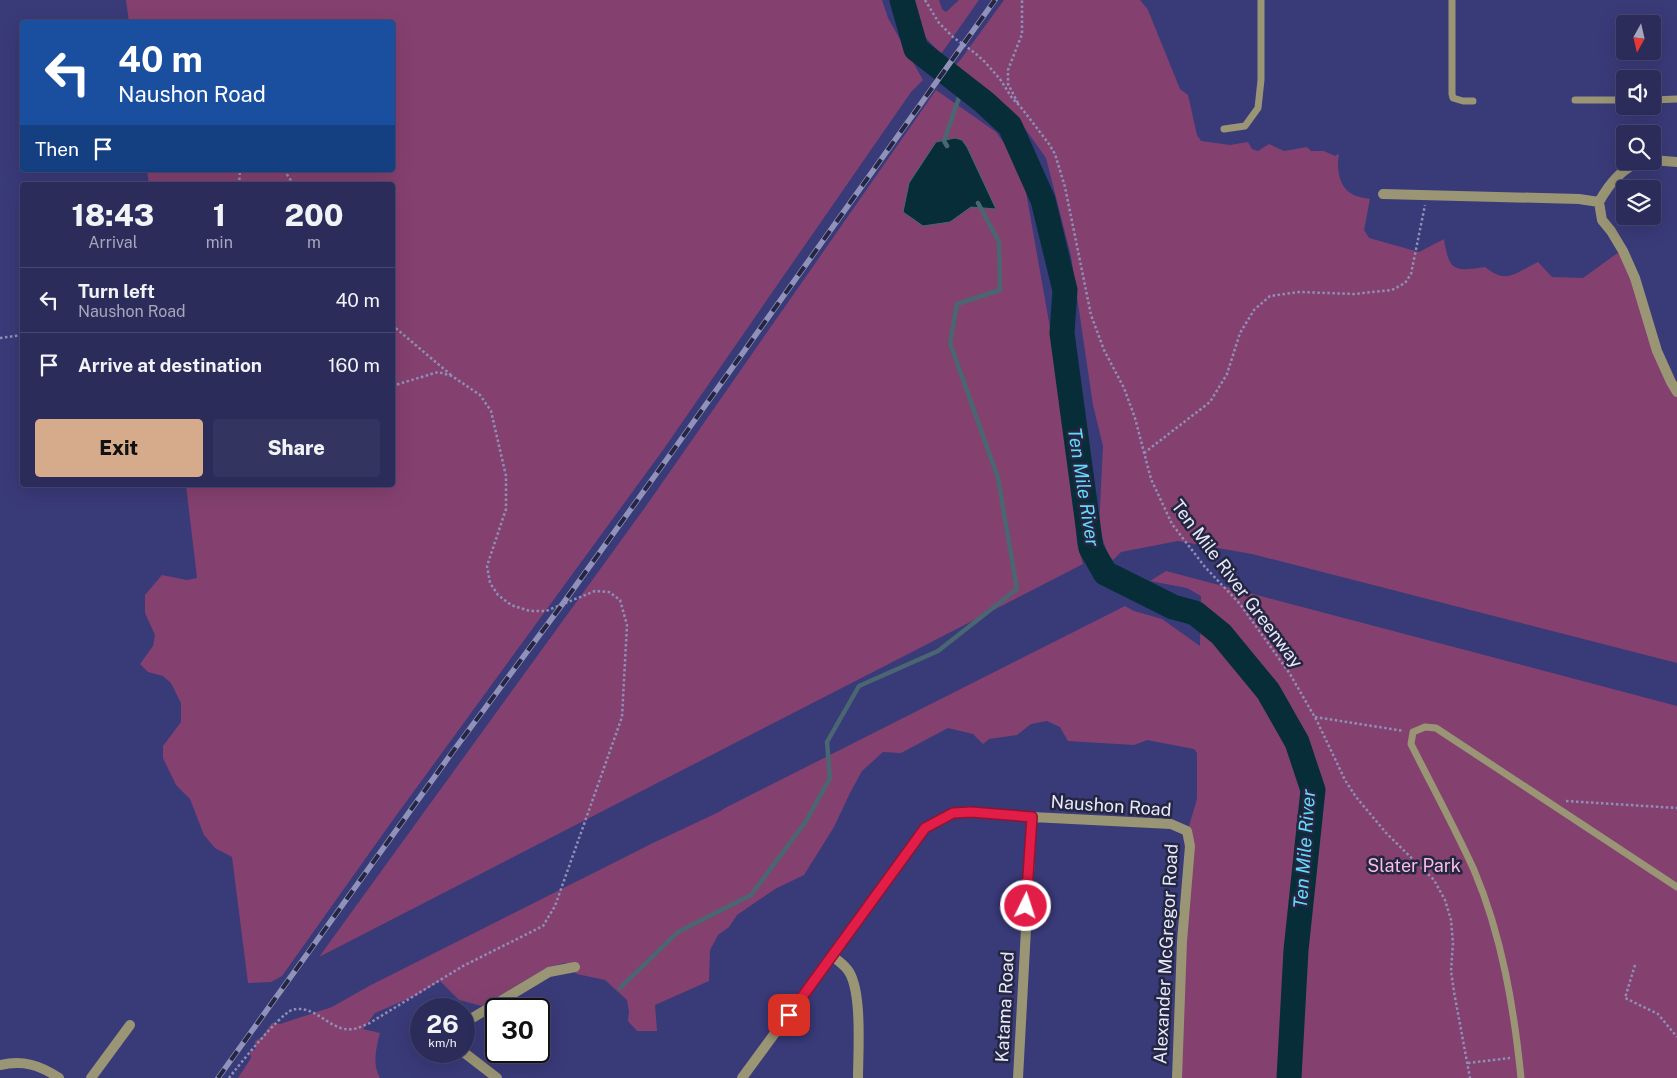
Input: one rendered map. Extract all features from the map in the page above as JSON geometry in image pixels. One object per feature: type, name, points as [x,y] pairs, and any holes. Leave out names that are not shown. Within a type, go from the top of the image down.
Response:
[{"type":"street","points":[[1661,161],[1677,162]]},
{"type":"street","points":[[1625,170],[1608,186],[1599,202],[1602,220],[1623,251],[1635,278],[1658,352],[1677,392]]},
{"type":"street","points":[[1383,194],[1599,202]]},
{"type":"street","name":"Naushon Road","points":[[742,1078],[925,828],[953,813],[971,812],[1172,824],[1187,831]]},
{"type":"street","name":"Katama Road","points":[[1018,1078],[1032,817]]},
{"type":"street","name":"Alexander McGregor Road","points":[[1177,1078],[1182,941],[1190,846],[1187,831]]},
{"type":"street","points":[[832,956],[848,970],[855,987],[858,1011],[858,1078]]},
{"type":"street","points":[[475,1016],[549,972],[576,967]]},
{"type":"street","points":[[90,1078],[130,1025]]},
{"type":"street","points":[[475,1061],[497,1078]]},
{"type":"street","points":[[0,1065],[15,1062],[36,1065],[59,1078]]},
{"type":"lane","points":[[1224,129],[1245,126],[1258,108],[1261,80],[1261,0]]},
{"type":"lane","points":[[1452,0],[1452,94],[1453,98],[1473,101]]},
{"type":"lane","points":[[1661,100],[1677,99]]},
{"type":"lane","points":[[1575,100],[1616,100]]},
{"type":"lane","points":[[1521,1078],[1509,989],[1490,915],[1474,871],[1411,744],[1413,732],[1425,727],[1436,728],[1677,887]]},
{"type":"path","name":"Ten Mile River Greenway","points":[[926,0],[939,23],[953,37],[985,62],[1049,144],[1066,187],[1091,315],[1104,350],[1124,388],[1135,418],[1151,479],[1172,524],[1205,567],[1240,604],[1290,674],[1314,717],[1336,764],[1356,797],[1387,834],[1434,880],[1445,900],[1451,920],[1453,943],[1451,971],[1470,1078]]},
{"type":"path","points":[[1020,106],[1008,84],[1008,70],[1022,34],[1022,0]]},
{"type":"path","points":[[1144,453],[1210,402],[1228,374],[1240,333],[1254,310],[1270,296],[1298,292],[1354,294],[1392,290],[1405,283],[1411,274],[1426,195]]},
{"type":"path","points":[[230,1078],[240,1063],[283,1016],[293,1010],[310,1011],[337,1027],[353,1030],[368,1024],[463,966],[543,926],[556,906],[622,717],[627,625],[620,600],[609,592],[595,591],[546,610],[530,611],[511,605],[498,595],[490,584],[487,566],[506,509],[506,476],[491,411],[480,394],[452,376],[395,328]]},
{"type":"path","points":[[0,338],[20,335]]},
{"type":"path","points":[[395,385],[438,372],[452,376]]},
{"type":"path","points":[[1314,717],[1413,732]]},
{"type":"path","points":[[1545,799],[1677,808]]},
{"type":"path","points":[[1634,965],[1625,998],[1658,1014],[1677,1037]]},
{"type":"path","points":[[1468,1063],[1519,1056]]},
{"type":"green space","points":[[126,0],[882,0],[888,18],[923,80],[911,92],[663,450],[390,824],[282,976],[271,982],[248,983],[232,857],[215,848],[204,835],[190,799],[176,785],[163,758],[163,746],[181,722],[181,703],[171,683],[163,676],[148,672],[140,664],[153,646],[155,635],[145,613],[145,595],[162,575],[187,580],[197,578],[186,487],[395,487],[395,182],[149,182],[147,172],[395,172],[395,20],[129,20]]},
{"type":"green space","points":[[910,0],[939,0],[942,9],[946,12],[959,0],[979,0],[941,54],[926,38]]},
{"type":"green space","points":[[1004,0],[1140,0],[1148,10],[1180,89],[1188,95],[1197,135],[1201,141],[1230,145],[1248,142],[1252,149],[1258,151],[1269,144],[1284,151],[1307,147],[1311,151],[1324,151],[1335,156],[1339,154],[1338,172],[1345,188],[1354,195],[1370,199],[1364,230],[1369,238],[1419,252],[1444,239],[1448,258],[1455,267],[1466,269],[1485,267],[1499,275],[1505,276],[1517,273],[1538,262],[1552,277],[1583,278],[1619,252],[1623,253],[1677,394],[1677,663],[1252,554],[1178,541],[1121,552],[1113,560],[1108,555],[1099,528],[1103,446],[1093,405],[1071,256],[1046,158],[1026,130],[996,97],[955,66]]},
{"type":"green space","points":[[936,90],[996,132],[1012,154],[1024,181],[1068,429],[1077,544],[1083,564],[319,957],[646,506]],"holes":[[[962,141],[971,207],[950,222]]]},
{"type":"green space","name":"Slater Park","points":[[1166,571],[1677,706],[1677,1078],[1177,1078],[1190,846],[1189,826],[1197,799],[1197,753],[1194,749],[1147,740],[1134,745],[1068,741],[1060,727],[1047,721],[1031,724],[1017,735],[989,739],[983,744],[973,734],[948,728],[901,753],[883,752],[862,771],[834,827],[804,875],[775,889],[737,915],[729,927],[718,935],[710,950],[709,981],[655,1005],[657,1031],[637,1031],[628,1021],[627,1000],[605,980],[577,974],[565,963],[546,968],[495,998],[485,998],[485,1004],[482,1006],[475,1004],[475,998],[457,998],[440,981],[417,995],[375,1013],[363,1029],[380,1033],[375,1062],[380,1078],[238,1078],[251,1058],[250,1050],[256,1048],[255,1041],[261,1038],[272,1023],[280,1024],[332,1007],[369,986],[655,842],[719,812],[1125,606],[1134,611],[1162,619],[1200,646],[1201,596],[1187,588],[1150,581]]},
{"type":"water","points":[[955,138],[962,140],[967,147],[996,209],[971,207],[950,222],[923,226],[903,212],[909,183],[936,142]]},
{"type":"waterway","name":"Ten Mile River","points":[[902,0],[916,49],[984,102],[1010,126],[1043,200],[1065,290],[1062,333],[1091,548],[1105,573],[1173,607],[1195,613],[1221,634],[1268,691],[1297,742],[1313,790],[1296,950],[1289,1078]]},
{"type":"waterway","points":[[947,146],[944,141],[963,86]]},
{"type":"waterway","points":[[620,988],[678,932],[751,895],[806,821],[830,778],[827,742],[859,686],[938,651],[1017,589],[998,478],[950,343],[957,304],[1000,290],[999,242],[978,203]]},
{"type":"railway","points":[[218,1078],[451,754],[564,602],[995,0]]},
{"type":"route","points":[[789,1015],[925,828],[953,813],[971,812],[1032,817],[1026,906]]}]
